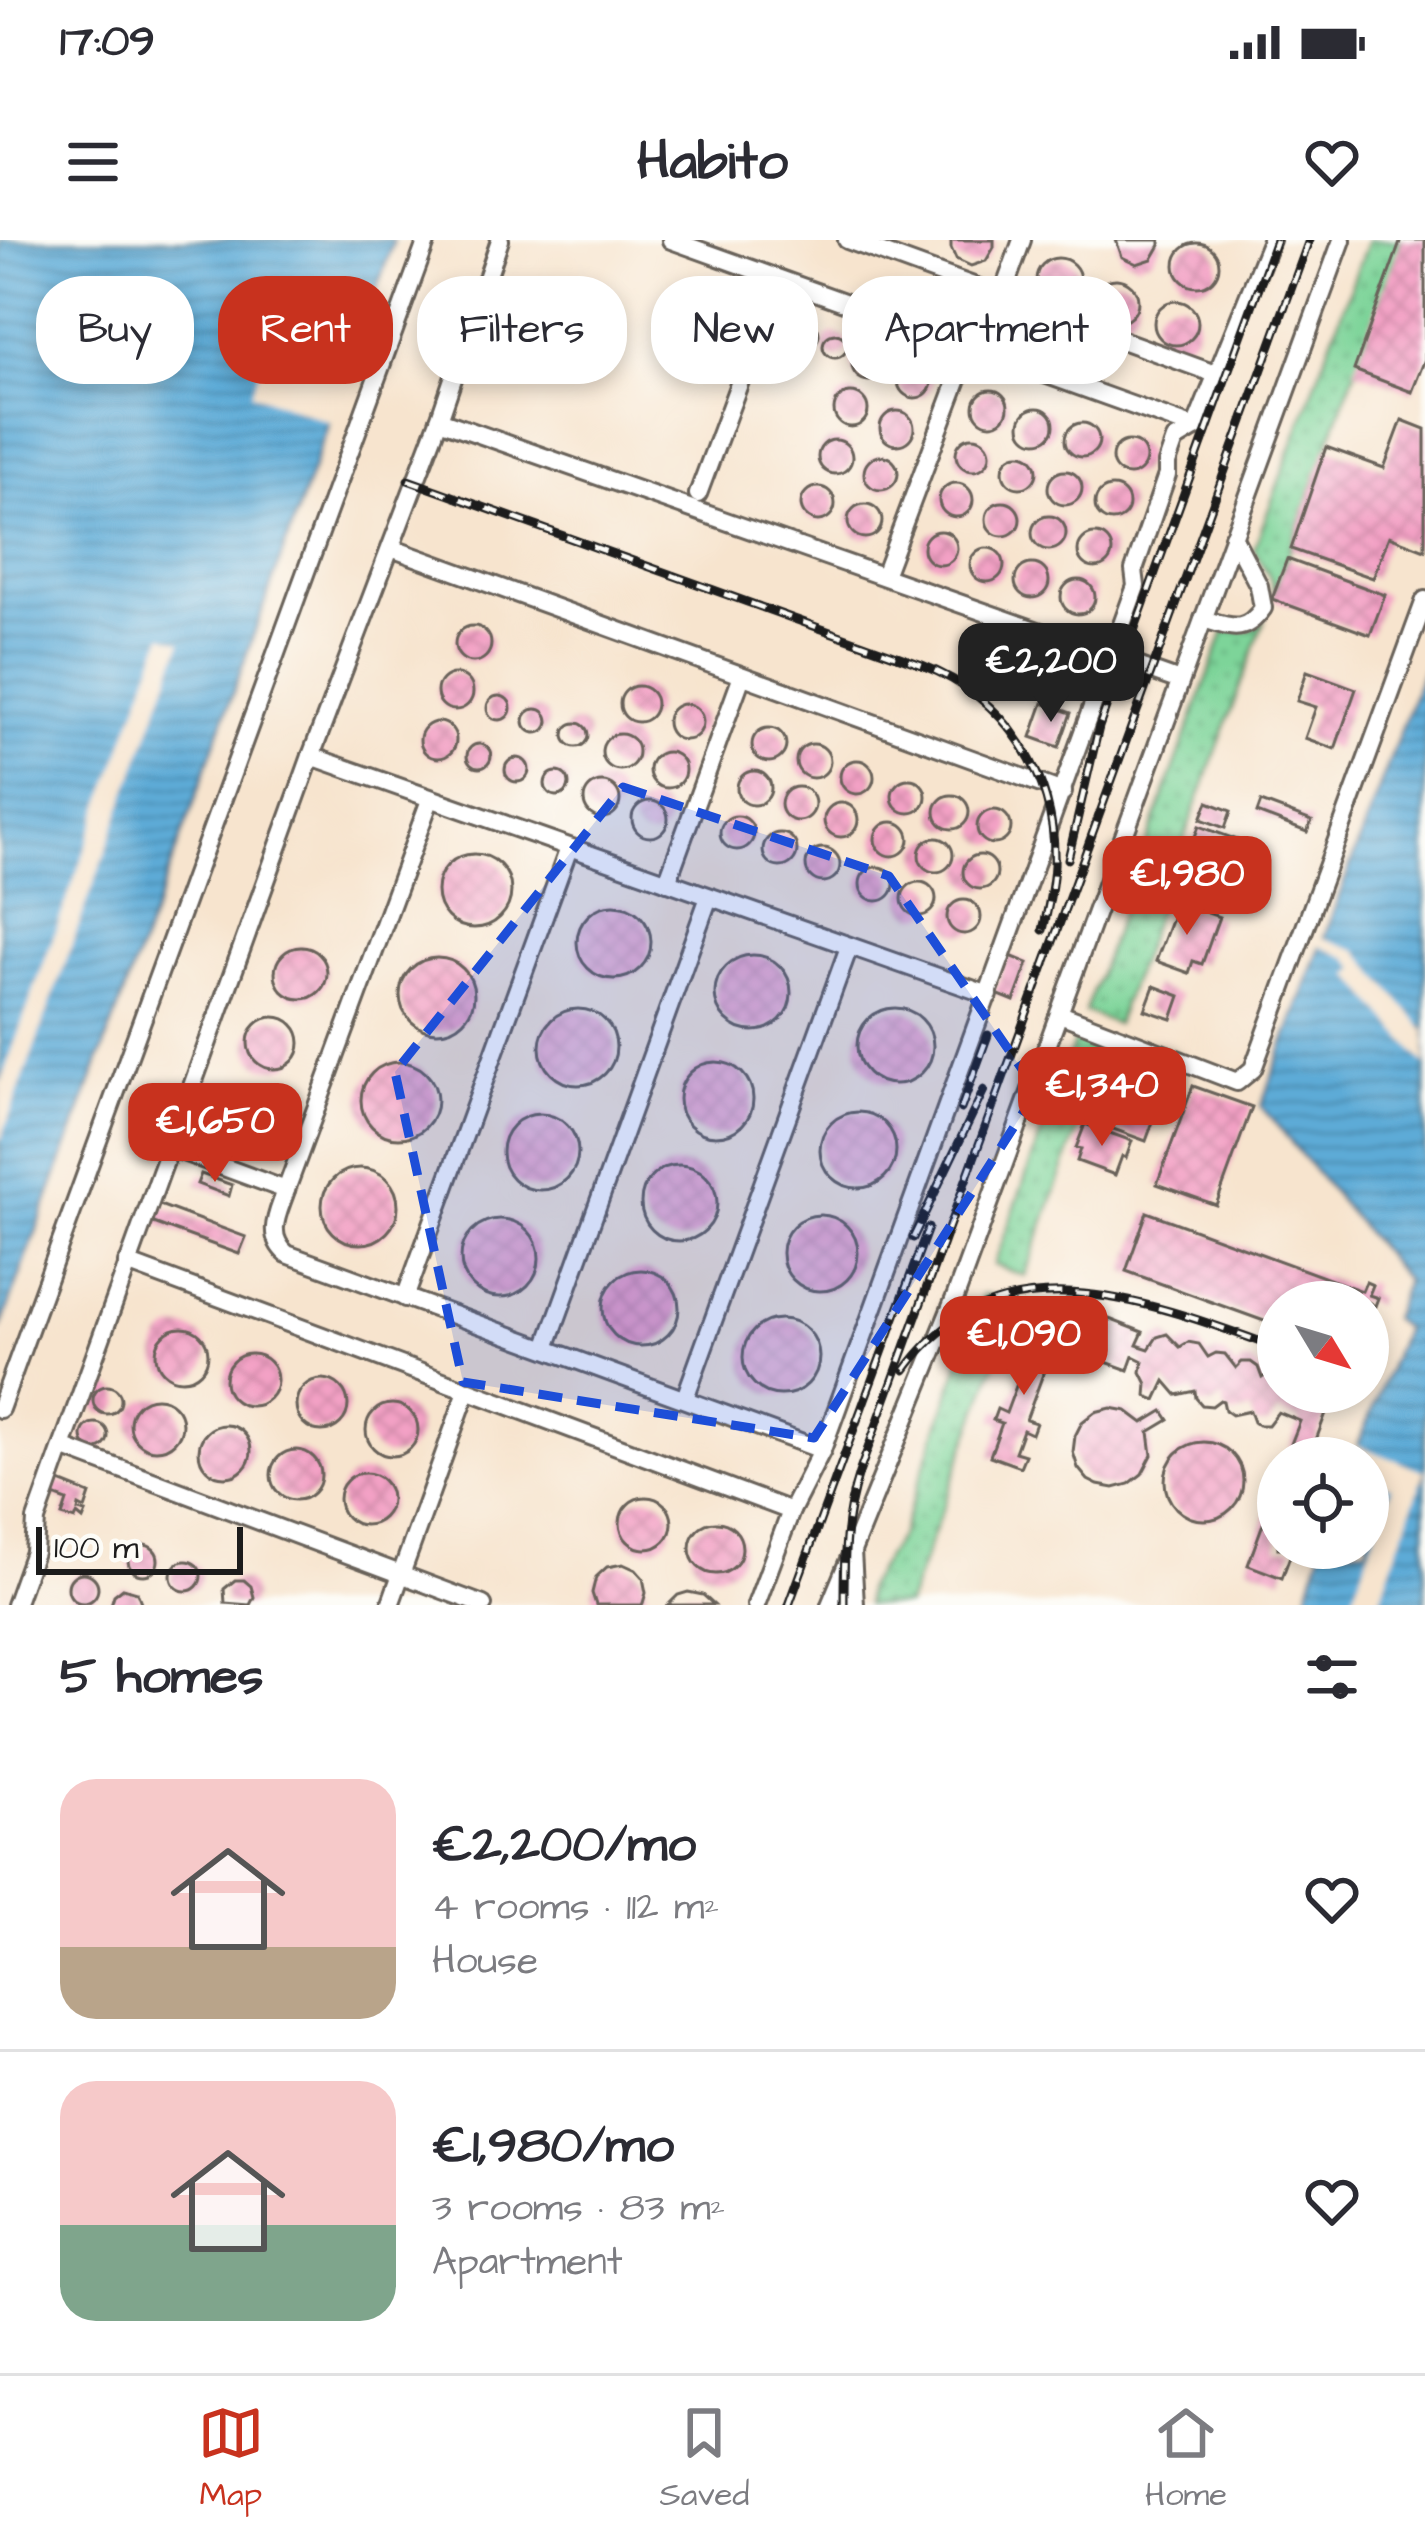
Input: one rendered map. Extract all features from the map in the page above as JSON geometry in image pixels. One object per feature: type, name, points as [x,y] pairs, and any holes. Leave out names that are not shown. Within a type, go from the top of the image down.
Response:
[{"type":"street","points":[[0,1409],[427,240]]},
{"type":"street","points":[[15,1605],[34,1552],[37,1520],[127,1263],[439,420],[500,240]]},
{"type":"street","points":[[671,240],[770,276]]},
{"type":"street","points":[[847,240],[948,276]]},
{"type":"street","points":[[1009,276],[1022,240]]},
{"type":"street","points":[[756,1605],[790,1511],[822,1450],[1063,792],[1136,586],[1134,570],[1175,440],[1195,428],[1271,240]]},
{"type":"street","points":[[830,1605],[935,1349],[1342,240]]},
{"type":"street","points":[[1131,343],[1218,375]]},
{"type":"street","points":[[698,494],[739,384]]},
{"type":"street","points":[[885,573],[956,384]]},
{"type":"street","points":[[1073,384],[1195,428]]},
{"type":"street","points":[[439,420],[1180,681]]},
{"type":"street","points":[[1203,619],[1241,628],[1253,622],[1263,608],[1259,586],[1233,536]]},
{"type":"street","points":[[391,548],[1063,792]]},
{"type":"street","points":[[1060,1014],[1238,1082],[1253,1069],[1425,600]]},
{"type":"street","points":[[667,882],[742,676]]},
{"type":"street","points":[[311,756],[989,995]]},
{"type":"street","points":[[430,800],[286,1190],[273,1228],[275,1244],[287,1254],[822,1450]]},
{"type":"street","points":[[405,1298],[569,848]]},
{"type":"street","points":[[546,1348],[709,897]]},
{"type":"street","points":[[686,1398],[849,946]]},
{"type":"street","points":[[172,1148],[286,1190]]},
{"type":"street","points":[[127,1263],[790,1511]]},
{"type":"street","points":[[390,1605],[467,1391]]},
{"type":"street","points":[[62,1447],[483,1605]]},
{"type":"street","points":[[852,1551],[855,1605]]},
{"type":"highlighted area","points":[[623,787],[889,876],[1037,1091],[814,1438],[463,1382],[395,1072]]},
{"type":"green space","points":[[1368,240],[1403,240],[1274,593],[1254,549]]},
{"type":"green space","points":[[1264,621],[1116,1024],[1085,1012],[1224,632],[1249,631]]},
{"type":"green space","points":[[1078,1031],[1109,1043],[1025,1276],[994,1265]]},
{"type":"green space","points":[[983,1294],[1017,1305],[907,1605],[866,1605],[866,1588],[901,1534]]},
{"type":"water","points":[[0,240],[394,240],[381,276],[218,276],[218,384],[343,384],[0,1330]]},
{"type":"water","points":[[1425,665],[1425,1605],[1304,1605],[1315,1569],[1389,1569],[1389,1437],[1361,1437],[1371,1413],[1389,1413],[1389,1366],[1404,1328],[1392,1319],[1406,1281],[1261,1106]]},
{"type":"pier","points":[[254,384],[350,384],[336,424],[251,393]]},
{"type":"pier","points":[[163,635],[182,642],[0,1142],[0,1084]]},
{"type":"pier","points":[[1318,936],[1357,950],[1425,1031],[1425,1065],[1350,974],[1357,969],[1348,958],[1314,944]]},
{"type":"pier","points":[[1389,1457],[1425,1471],[1378,1605],[1350,1605],[1363,1569],[1389,1569]]},
{"type":"building","points":[[951,240],[994,240],[994,247],[986,261],[971,266],[956,259]]},
{"type":"building","points":[[1116,240],[1160,240],[1160,245],[1152,259],[1137,264],[1122,257]]},
{"type":"building","points":[[1401,240],[1425,240],[1425,359],[1412,392],[1354,370]]},
{"type":"building","points":[[1197,243],[1212,250],[1219,265],[1212,280],[1197,287],[1182,280],[1175,265],[1182,250]]},
{"type":"building","points":[[1058,258],[1079,276],[1037,276],[1043,265]]},
{"type":"building","points":[[1131,286],[1138,301],[1131,316]]},
{"type":"building","points":[[1176,301],[1191,308],[1198,323],[1191,338],[1176,345],[1161,338],[1154,323],[1161,308]]},
{"type":"building","points":[[840,335],[842,356],[826,355],[826,337]]},
{"type":"building","points":[[898,384],[932,384],[927,393],[915,398]]},
{"type":"building","points":[[991,390],[1003,395],[1008,407],[1003,419],[991,424],[979,419],[974,407],[979,395]]},
{"type":"building","points":[[851,393],[863,398],[868,410],[863,422],[851,427],[839,422],[834,410],[839,398]]},
{"type":"building","points":[[1037,408],[1049,413],[1054,425],[1049,437],[1037,442],[1025,437],[1020,425],[1025,413]]},
{"type":"building","points":[[897,411],[909,416],[914,428],[909,440],[897,445],[885,440],[880,428],[885,416]]},
{"type":"building","points":[[1402,420],[1425,429],[1425,550],[1389,536],[1373,578],[1291,549],[1326,447],[1384,468]]},
{"type":"building","points":[[1082,423],[1094,428],[1099,440],[1094,452],[1082,457],[1070,452],[1065,440],[1070,428]]},
{"type":"building","points":[[973,437],[985,442],[990,454],[985,466],[973,471],[961,466],[956,454],[961,442]]},
{"type":"building","points":[[835,440],[847,445],[852,457],[847,469],[835,474],[823,469],[818,457],[823,445]]},
{"type":"building","points":[[1129,441],[1141,446],[1146,458],[1141,470],[1129,475],[1117,470],[1112,458],[1117,446]]},
{"type":"building","points":[[1020,454],[1032,459],[1037,471],[1032,483],[1020,488],[1008,483],[1003,471],[1008,459]]},
{"type":"building","points":[[881,456],[893,461],[898,473],[893,485],[881,490],[869,485],[864,473],[869,461]]},
{"type":"building","points":[[1065,471],[1077,476],[1082,488],[1077,500],[1065,505],[1053,500],[1048,488],[1053,476]]},
{"type":"building","points":[[956,483],[968,488],[973,500],[968,512],[956,517],[944,512],[939,500],[944,488]]},
{"type":"building","points":[[818,487],[830,492],[835,504],[830,516],[818,521],[806,516],[801,504],[806,492]]},
{"type":"building","points":[[1112,487],[1124,492],[1129,504],[1124,516],[1112,521],[1100,516],[1095,504],[1100,492]]},
{"type":"building","points":[[1003,502],[1015,507],[1020,519],[1015,531],[1003,536],[991,531],[986,519],[991,507]]},
{"type":"building","points":[[865,504],[877,509],[882,521],[877,533],[865,538],[853,533],[848,521],[853,509]]},
{"type":"building","points":[[1049,516],[1061,521],[1066,533],[1061,545],[1049,550],[1037,545],[1032,533],[1037,521]]},
{"type":"building","points":[[940,531],[952,536],[957,548],[952,560],[940,565],[928,560],[923,548],[928,536]]},
{"type":"building","points":[[1095,534],[1107,539],[1112,551],[1107,563],[1095,568],[1083,563],[1078,551],[1083,539]]},
{"type":"building","points":[[987,548],[999,553],[1004,565],[999,577],[987,582],[975,577],[970,565],[975,553]]},
{"type":"building","points":[[1287,559],[1385,595],[1370,635],[1272,599]]},
{"type":"building","points":[[1032,564],[1044,569],[1049,581],[1044,593],[1032,598],[1020,593],[1015,581],[1020,569]]},
{"type":"building","points":[[1078,580],[1090,585],[1095,597],[1090,609],[1078,614],[1066,609],[1061,597],[1066,585]]},
{"type":"building","points":[[473,626],[486,631],[491,644],[486,657],[473,662],[460,657],[455,644],[460,631]]},
{"type":"building","points":[[1307,671],[1356,689],[1335,749],[1305,738],[1316,707],[1297,701]]},
{"type":"building","points":[[455,674],[468,679],[473,692],[468,705],[455,710],[442,705],[437,692],[442,679]]},
{"type":"building","points":[[638,686],[651,691],[656,704],[651,717],[638,722],[625,717],[620,704],[625,691]]},
{"type":"building","points":[[499,696],[511,708],[499,720],[487,708]]},
{"type":"building","points":[[1043,703],[1071,713],[1059,747],[1031,737]]},
{"type":"building","points":[[685,704],[698,709],[703,722],[698,735],[685,740],[672,735],[667,722],[672,709]]},
{"type":"building","points":[[536,709],[548,721],[536,733],[524,721]]},
{"type":"building","points":[[438,722],[451,727],[456,740],[451,753],[438,758],[425,753],[420,740],[425,727]]},
{"type":"building","points":[[576,723],[588,735],[576,747],[564,735]]},
{"type":"building","points":[[769,728],[781,733],[786,745],[781,757],[769,762],[757,757],[752,745],[757,733]]},
{"type":"building","points":[[620,734],[633,739],[638,752],[633,765],[620,770],[607,765],[602,752],[607,739]]},
{"type":"building","points":[[479,744],[491,756],[479,768],[467,756]]},
{"type":"building","points":[[813,744],[825,749],[830,761],[825,773],[813,778],[801,773],[796,761],[801,749]]},
{"type":"building","points":[[667,752],[680,757],[685,770],[680,783],[667,788],[654,783],[649,770],[654,757]]},
{"type":"building","points":[[517,758],[529,770],[517,782],[505,770]]},
{"type":"building","points":[[857,760],[869,765],[874,777],[869,789],[857,794],[845,789],[840,777],[845,765]]},
{"type":"building","points":[[754,771],[766,776],[771,788],[766,800],[754,805],[742,800],[737,788],[742,776]]},
{"type":"building","points":[[557,772],[569,784],[557,796],[545,784]]},
{"type":"building","points":[[909,779],[921,784],[926,796],[921,808],[909,813],[897,808],[892,796],[897,784]]},
{"type":"building","points":[[602,782],[615,787],[620,800],[615,813],[602,818],[589,813],[584,800],[589,787]]},
{"type":"building","points":[[798,787],[810,792],[815,804],[810,816],[798,821],[786,816],[781,804],[786,792]]},
{"type":"building","points":[[952,795],[964,800],[969,812],[964,824],[952,829],[940,824],[935,812],[940,800]]},
{"type":"building","points":[[650,801],[663,806],[668,819],[663,832],[650,837],[637,832],[632,819],[637,806]]},
{"type":"building","points":[[1208,802],[1231,811],[1225,828],[1201,819]]},
{"type":"building","points":[[1261,802],[1312,821],[1307,832],[1257,813]]},
{"type":"building","points":[[841,803],[853,808],[858,820],[853,832],[841,837],[829,832],[824,820],[829,808]]},
{"type":"building","points":[[994,810],[1006,815],[1011,827],[1006,839],[994,844],[982,839],[977,827],[982,815]]},
{"type":"building","points":[[737,816],[749,821],[754,833],[749,845],[737,850],[725,845],[720,833],[725,821]]},
{"type":"building","points":[[892,822],[904,827],[909,839],[904,851],[892,856],[880,851],[875,839],[880,827]]},
{"type":"building","points":[[1199,826],[1238,840],[1231,856],[1193,842]]},
{"type":"building","points":[[780,833],[792,838],[797,850],[792,862],[780,867],[768,862],[763,850],[768,838]]},
{"type":"building","points":[[936,838],[948,843],[953,855],[948,867],[936,872],[924,867],[919,855],[924,843]]},
{"type":"building","points":[[823,848],[835,853],[840,865],[835,877],[823,882],[811,877],[806,865],[811,853]]},
{"type":"building","points":[[474,854],[500,865],[511,891],[500,917],[474,928],[448,917],[437,891],[448,865]]},
{"type":"building","points":[[980,855],[992,860],[997,872],[992,884],[980,889],[968,884],[963,872],[968,860]]},
{"type":"building","points":[[877,867],[889,872],[894,884],[889,896],[877,901],[865,896],[860,884],[865,872]]},
{"type":"building","points":[[919,882],[931,887],[936,899],[931,911],[919,916],[907,911],[902,899],[907,887]]},
{"type":"building","points":[[964,900],[976,905],[981,917],[976,929],[964,934],[952,929],[947,917],[952,905]]},
{"type":"building","points":[[1178,902],[1219,917],[1202,964],[1193,961],[1189,973],[1156,961]]},
{"type":"building","points":[[614,905],[640,916],[651,942],[640,968],[614,979],[588,968],[577,942],[588,916]]},
{"type":"building","points":[[301,947],[319,955],[327,973],[319,991],[301,999],[283,991],[275,973],[283,955]]},
{"type":"building","points":[[753,955],[780,966],[791,993],[780,1020],[753,1031],[726,1020],[715,993],[726,966]]},
{"type":"building","points":[[1008,955],[1028,963],[1014,1001],[994,993]]},
{"type":"building","points":[[437,958],[451,960],[463,969],[472,981],[472,1009],[463,1021],[451,1030],[437,1032],[423,1030],[411,1021],[402,1009],[400,995],[402,981],[411,969],[423,960]]},
{"type":"building","points":[[1154,986],[1180,996],[1172,1019],[1145,1010]]},
{"type":"building","points":[[895,1008],[922,1019],[933,1046],[922,1073],[895,1084],[868,1073],[857,1046],[868,1019]]},
{"type":"building","points":[[578,1009],[605,1020],[616,1047],[605,1074],[578,1085],[551,1074],[540,1047],[551,1020]]},
{"type":"building","points":[[274,1017],[292,1025],[300,1043],[292,1061],[274,1069],[256,1061],[248,1043],[256,1025]]},
{"type":"building","points":[[1131,1057],[1171,1072],[1146,1141],[1086,1119],[1108,1060],[1127,1067]]},
{"type":"building","points":[[399,1062],[426,1073],[437,1100],[426,1127],[399,1138],[372,1127],[361,1100],[372,1073]]},
{"type":"building","points":[[716,1062],[730,1064],[742,1073],[751,1085],[751,1113],[742,1125],[730,1134],[716,1136],[702,1134],[690,1125],[681,1113],[679,1099],[681,1085],[690,1073],[702,1064]]},
{"type":"building","points":[[1193,1086],[1252,1107],[1216,1205],[1157,1184]]},
{"type":"building","points":[[239,1088],[259,1088],[273,1102],[273,1122],[259,1136],[239,1136],[225,1122],[225,1102]]},
{"type":"building","points":[[858,1112],[885,1123],[896,1150],[885,1177],[858,1188],[831,1177],[820,1150],[831,1123]]},
{"type":"building","points":[[540,1114],[567,1125],[578,1152],[567,1179],[540,1190],[513,1179],[502,1152],[513,1125]]},
{"type":"building","points":[[1085,1124],[1132,1141],[1115,1175],[1077,1161],[1081,1149],[1076,1148]]},
{"type":"building","points":[[679,1165],[706,1176],[717,1203],[706,1230],[679,1241],[652,1230],[641,1203],[652,1176]]},
{"type":"building","points":[[360,1168],[387,1179],[398,1206],[387,1233],[360,1244],[333,1233],[322,1206],[333,1179]]},
{"type":"building","points":[[201,1174],[232,1185],[229,1196],[197,1184]]},
{"type":"building","points":[[157,1204],[246,1237],[239,1254],[151,1222]]},
{"type":"building","points":[[1147,1212],[1335,1281],[1257,1281],[1257,1318],[1126,1271]]},
{"type":"building","points":[[820,1215],[847,1226],[858,1253],[847,1280],[820,1291],[793,1280],[782,1253],[793,1226]]},
{"type":"building","points":[[500,1219],[527,1231],[539,1258],[527,1285],[500,1297],[473,1285],[461,1258],[473,1231]]},
{"type":"building","points":[[641,1270],[668,1281],[679,1308],[668,1335],[641,1346],[614,1335],[603,1308],[614,1281]]},
{"type":"building","points":[[1104,1317],[1143,1332],[1137,1345],[1149,1349],[1157,1337],[1167,1334],[1180,1347],[1188,1342],[1199,1344],[1208,1357],[1225,1354],[1236,1368],[1251,1362],[1257,1366],[1257,1413],[1277,1413],[1268,1425],[1258,1425],[1250,1411],[1232,1415],[1220,1400],[1212,1406],[1202,1405],[1195,1391],[1177,1395],[1165,1381],[1156,1400],[1146,1396],[1143,1361],[1133,1356],[1128,1370],[1092,1357],[1088,1329]]},
{"type":"building","points":[[781,1319],[808,1330],[819,1357],[808,1384],[781,1395],[754,1384],[743,1357],[754,1330]]},
{"type":"building","points":[[1038,1327],[1058,1334],[1052,1350],[1060,1352],[1054,1369],[1046,1366],[1026,1420],[1036,1423],[1032,1434],[1023,1430],[1015,1452],[1025,1455],[1020,1467],[990,1456],[1002,1423],[993,1420],[997,1409],[1006,1413]]},
{"type":"building","points":[[182,1328],[200,1336],[208,1354],[200,1372],[182,1380],[164,1372],[156,1354],[164,1336]]},
{"type":"building","points":[[251,1354],[270,1361],[277,1380],[270,1399],[251,1406],[232,1399],[225,1380],[232,1361]]},
{"type":"building","points":[[322,1379],[340,1387],[348,1405],[340,1423],[322,1431],[304,1423],[296,1405],[304,1387]]},
{"type":"building","points":[[107,1386],[117,1390],[121,1400],[117,1410],[107,1414],[97,1410],[93,1400],[97,1390]]},
{"type":"building","points":[[156,1398],[174,1406],[182,1424],[174,1442],[156,1450],[138,1442],[130,1424],[138,1406]]},
{"type":"building","points":[[392,1404],[411,1411],[418,1430],[411,1449],[392,1456],[373,1449],[366,1430],[373,1411]]},
{"type":"building","points":[[1111,1408],[1127,1411],[1143,1423],[1163,1411],[1169,1420],[1149,1432],[1152,1455],[1142,1474],[1114,1488],[1088,1480],[1073,1452],[1082,1422]]},
{"type":"building","points":[[1280,1413],[1326,1413],[1317,1437],[1294,1437],[1300,1421]]},
{"type":"building","points":[[95,1423],[108,1436],[95,1449],[82,1436]]},
{"type":"building","points":[[225,1425],[243,1433],[251,1451],[243,1469],[225,1477],[207,1469],[199,1451],[207,1433]]},
{"type":"building","points":[[1204,1442],[1231,1454],[1243,1481],[1231,1508],[1204,1520],[1177,1508],[1165,1481],[1177,1454]]},
{"type":"building","points":[[296,1450],[314,1457],[321,1475],[314,1493],[296,1500],[278,1493],[271,1475],[278,1457]]},
{"type":"building","points":[[365,1473],[383,1481],[391,1499],[383,1517],[365,1525],[347,1517],[339,1499],[347,1481]]},
{"type":"building","points":[[57,1481],[90,1494],[85,1509],[79,1506],[78,1511],[86,1513],[83,1520],[77,1515],[75,1520],[62,1516],[67,1501],[51,1495]]},
{"type":"building","points":[[646,1497],[664,1505],[672,1523],[664,1541],[646,1549],[628,1541],[620,1523],[628,1505]]},
{"type":"building","points":[[716,1522],[735,1529],[742,1548],[735,1567],[716,1574],[697,1567],[690,1548],[697,1529]]},
{"type":"building","points":[[1257,1540],[1257,1568],[1248,1565]]},
{"type":"building","points":[[143,1545],[158,1560],[143,1575],[128,1560]]},
{"type":"building","points":[[186,1561],[197,1565],[201,1576],[197,1587],[186,1591],[175,1587],[171,1576],[175,1565]]},
{"type":"building","points":[[623,1564],[643,1578],[642,1605],[596,1605],[592,1593],[596,1577],[607,1567]]},
{"type":"building","points":[[1258,1569],[1285,1569],[1282,1578]]},
{"type":"building","points":[[83,1573],[94,1577],[98,1588],[94,1599],[83,1603],[72,1599],[68,1588],[72,1577]]},
{"type":"building","points":[[235,1580],[251,1586],[250,1605],[225,1603],[224,1589]]},
{"type":"building","points":[[123,1588],[137,1592],[142,1605],[111,1605]]},
{"type":"building","points":[[688,1592],[703,1595],[714,1605],[668,1605]]},
{"type":"railway","points":[[1068,859],[1099,727],[1276,240]]},
{"type":"railway","points":[[844,1605],[848,1522],[859,1473],[1309,240]]},
{"type":"railway","points":[[408,480],[922,665],[978,697],[1020,743],[1046,800],[1054,865],[1043,930]]},
{"type":"railway","points":[[961,1109],[988,1035]]},
{"type":"railway","points":[[913,1238],[984,1090]]},
{"type":"railway","points":[[789,1605],[928,1228]]},
{"type":"railway","points":[[905,1370],[943,1330],[985,1306],[1032,1294],[1131,1301],[1257,1341]]}]
